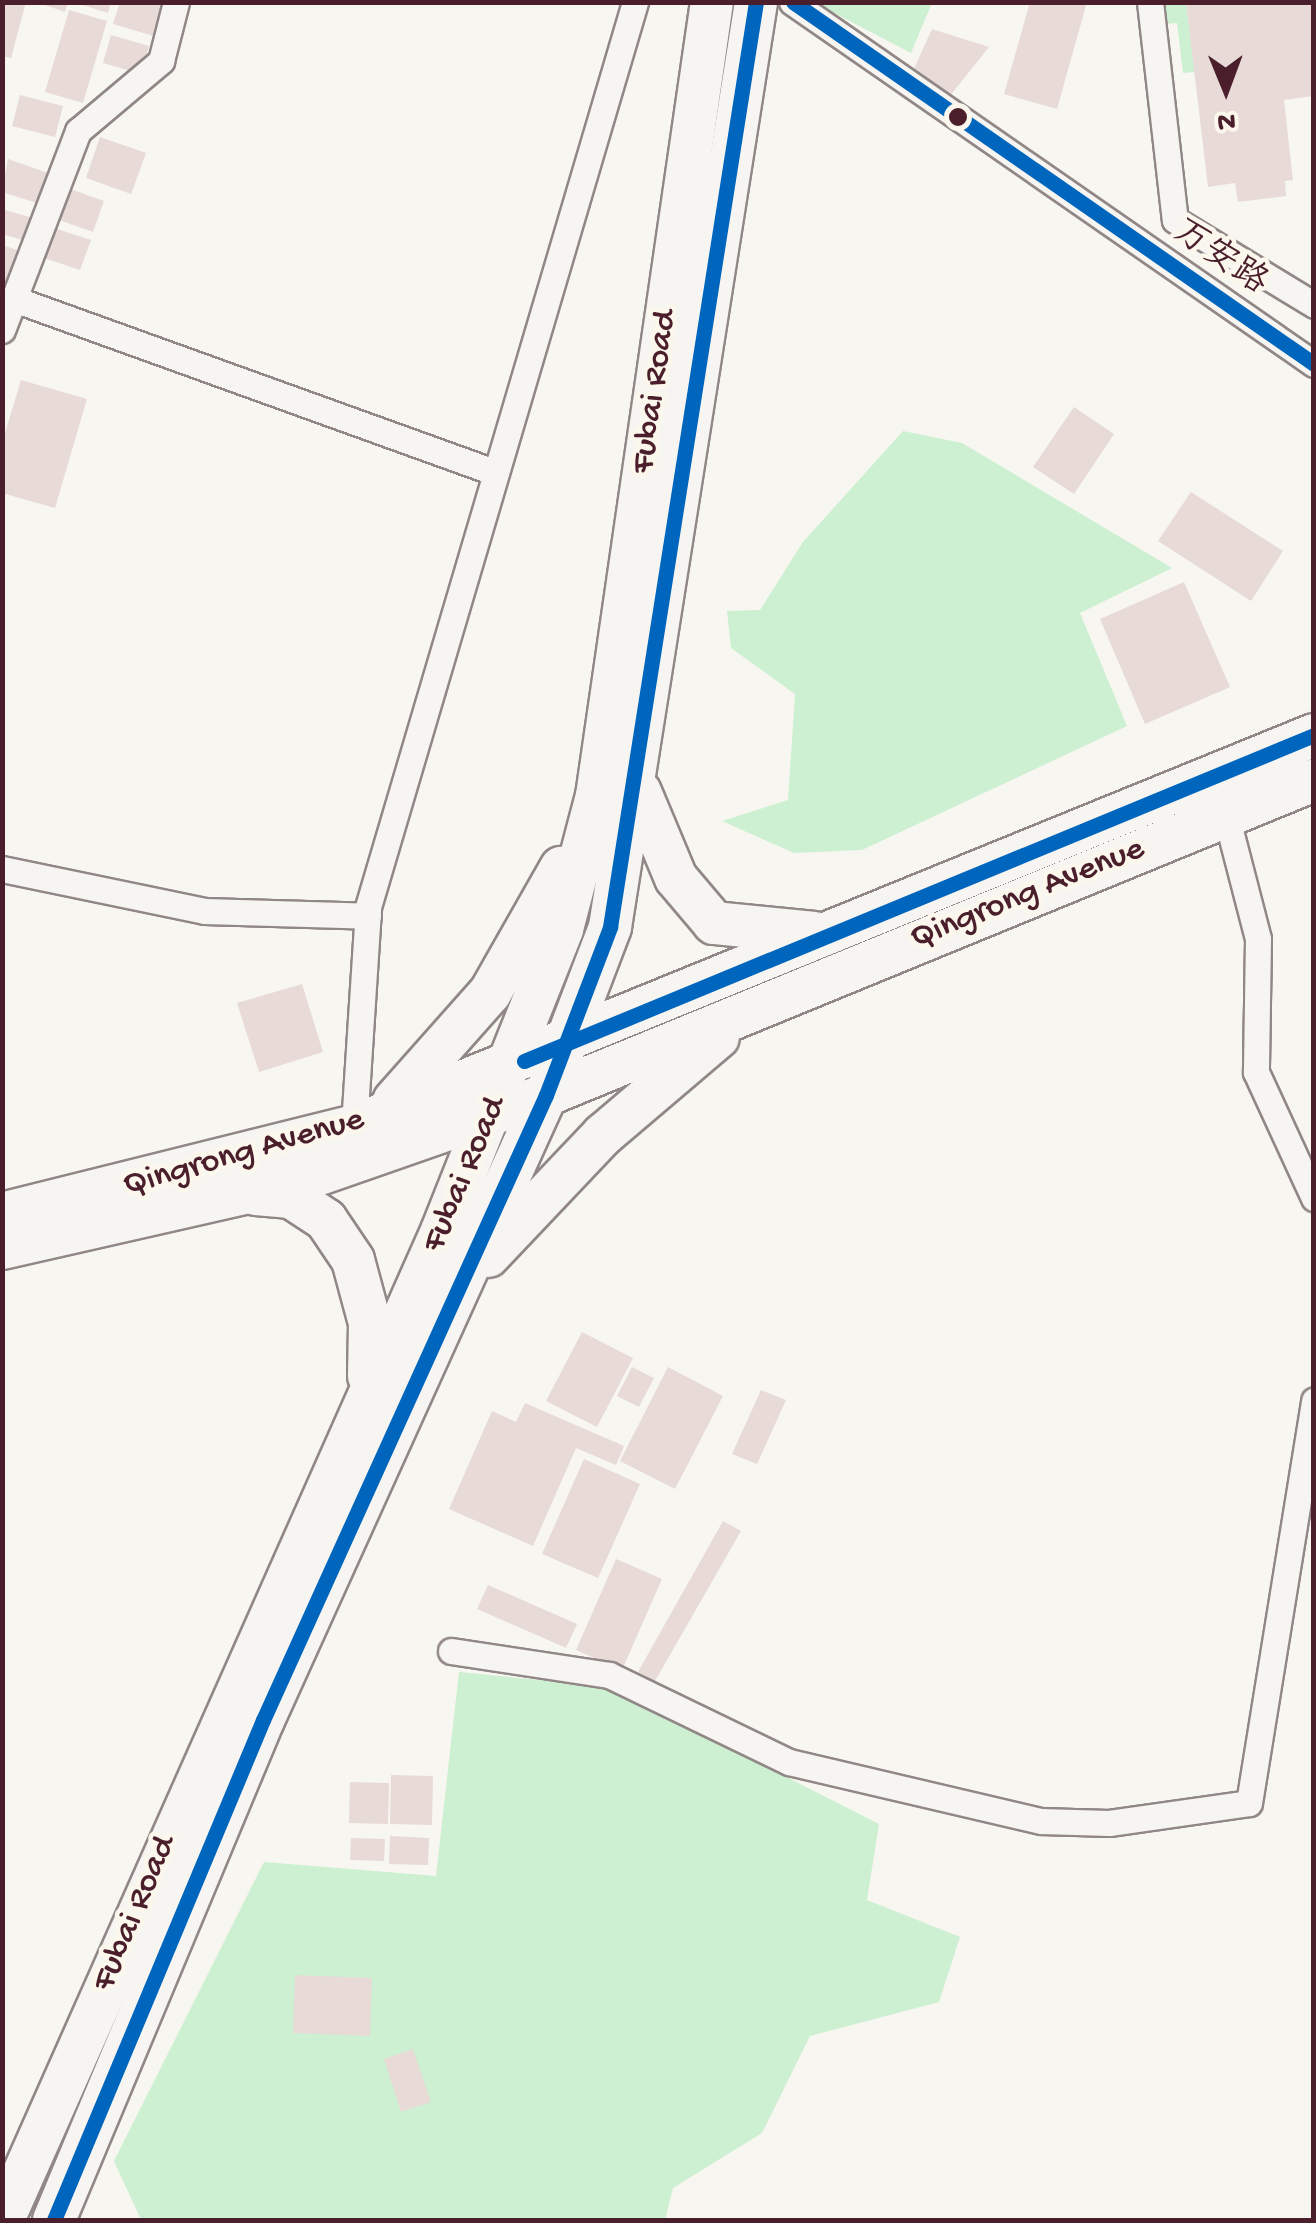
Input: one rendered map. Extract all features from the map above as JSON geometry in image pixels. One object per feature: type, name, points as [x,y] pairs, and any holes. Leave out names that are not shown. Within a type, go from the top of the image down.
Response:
[{"type":"main road","name":"Fubai Road","points":[[3,2220],[513,1065],[597,796],[712,2]]},
{"type":"main road","name":"Fubai Road","points":[[54,2220],[263,1720],[546,1096],[610,927],[639,789],[756,2]]},
{"type":"main road","name":"Qingrong Avenue","points":[[2,1214],[356,1125],[565,1046],[1314,735]]},
{"type":"main road","name":"Qingrong Avenue","points":[[2,1248],[245,1193],[546,1096],[772,998],[1314,780]]},
{"type":"main road","points":[[639,789],[676,878],[714,922],[761,934],[840,932]]},
{"type":"main road","points":[[356,1125],[406,1093],[490,992],[597,796]]},
{"type":"main road","points":[[452,1305],[503,1236],[603,1135],[772,998]]},
{"type":"main road","points":[[245,1193],[291,1196],[326,1220],[354,1260],[370,1323],[366,1400]]},
{"type":"street","points":[[2,330],[78,131],[161,61],[176,2]]},
{"type":"street","points":[[356,1125],[368,916],[494,472],[635,2]]},
{"type":"street","name":"万安路","points":[[792,2],[1314,364]]},
{"type":"street","points":[[1150,2],[1175,220],[1314,306]]},
{"type":"street","points":[[14,299],[494,472]]},
{"type":"street","points":[[1226,815],[1258,939],[1256,1072],[1314,1198]]},
{"type":"street","points":[[2,869],[204,911],[368,916]]},
{"type":"street","points":[[452,1651],[610,1675],[789,1762],[1041,1822],[1108,1823],[1249,1803],[1314,1400]]},
{"type":"green space","points":[[815,3],[932,3],[911,53]]},
{"type":"green space","points":[[1161,3],[1186,3],[1195,72],[1183,73],[1177,23],[1164,24]]},
{"type":"green space","points":[[903,431],[962,443],[1172,568],[1080,613],[1127,726],[862,850],[794,853],[722,821],[788,800],[795,694],[731,648],[727,611],[760,610],[803,542]]},
{"type":"green space","points":[[459,1672],[609,1687],[879,1824],[867,1900],[960,1937],[939,2002],[810,2036],[762,2133],[673,2188],[665,2220],[141,2220],[114,2161],[264,1862],[436,1876]]},
{"type":"building","points":[[2,2],[26,2],[11,58],[2,56]]},
{"type":"building","points":[[36,2],[68,2],[65,12]]},
{"type":"building","points":[[73,2],[111,2],[108,13]]},
{"type":"building","points":[[120,2],[167,2],[157,37],[113,24]]},
{"type":"building","points":[[1030,2],[1087,2],[1057,109],[1004,94]]},
{"type":"building","points":[[1186,2],[1314,2],[1314,96],[1284,100],[1293,180],[1285,181],[1286,196],[1238,202],[1235,183],[1208,187]]},
{"type":"building","points":[[69,10],[107,21],[83,103],[45,92]]},
{"type":"building","points":[[932,29],[989,47],[949,97],[911,75]]},
{"type":"building","points":[[111,35],[149,46],[145,61],[131,71],[103,63]]},
{"type":"building","points":[[20,95],[63,106],[55,137],[12,126]]},
{"type":"building","points":[[100,137],[146,153],[131,194],[86,178]]},
{"type":"building","points":[[8,159],[51,174],[40,204],[2,192]]},
{"type":"building","points":[[62,186],[104,201],[93,232],[51,217]]},
{"type":"building","points":[[2,209],[36,219],[29,242],[2,234]]},
{"type":"building","points":[[48,226],[91,240],[80,270],[38,256]]},
{"type":"building","points":[[2,245],[20,251],[9,284],[2,282]]},
{"type":"building","points":[[21,380],[87,399],[55,508],[2,493],[2,443]]},
{"type":"building","points":[[1074,407],[1114,434],[1074,494],[1033,467]]},
{"type":"building","points":[[1191,492],[1283,551],[1251,601],[1158,541]]},
{"type":"building","points":[[1184,582],[1230,687],[1145,724],[1100,619]]},
{"type":"building","points":[[302,984],[323,1052],[259,1072],[237,1003]]},
{"type":"building","points":[[582,1332],[633,1358],[597,1427],[546,1401]]},
{"type":"building","points":[[632,1367],[654,1378],[639,1407],[617,1396]]},
{"type":"building","points":[[668,1367],[723,1396],[675,1489],[620,1461]]},
{"type":"building","points":[[761,1390],[786,1400],[757,1464],[732,1454]]},
{"type":"building","points":[[525,1403],[624,1446],[616,1465],[576,1448],[533,1546],[449,1509],[492,1411],[516,1422]]},
{"type":"building","points":[[584,1459],[640,1484],[598,1578],[542,1554]]},
{"type":"building","points":[[723,1521],[741,1531],[655,1681],[638,1672]]},
{"type":"building","points":[[616,1559],[662,1579],[622,1670],[576,1650]]},
{"type":"building","points":[[488,1585],[577,1624],[566,1648],[477,1609]]},
{"type":"building","points":[[391,1775],[433,1776],[432,1825],[390,1824]]},
{"type":"building","points":[[350,1782],[389,1783],[388,1824],[349,1823]]},
{"type":"building","points":[[390,1836],[429,1838],[428,1865],[389,1864]]},
{"type":"building","points":[[351,1838],[385,1839],[384,1861],[350,1860]]},
{"type":"building","points":[[295,1975],[372,1978],[370,2036],[293,2033]]},
{"type":"building","points":[[413,2049],[431,2102],[401,2112],[384,2059]]},
{"type":"transit line","points":[[54,2220],[263,1720],[546,1095],[610,927],[756,2]]},
{"type":"transit line","points":[[793,2],[1314,364]]},
{"type":"transit line","points":[[524,1061],[1314,735]]}]
